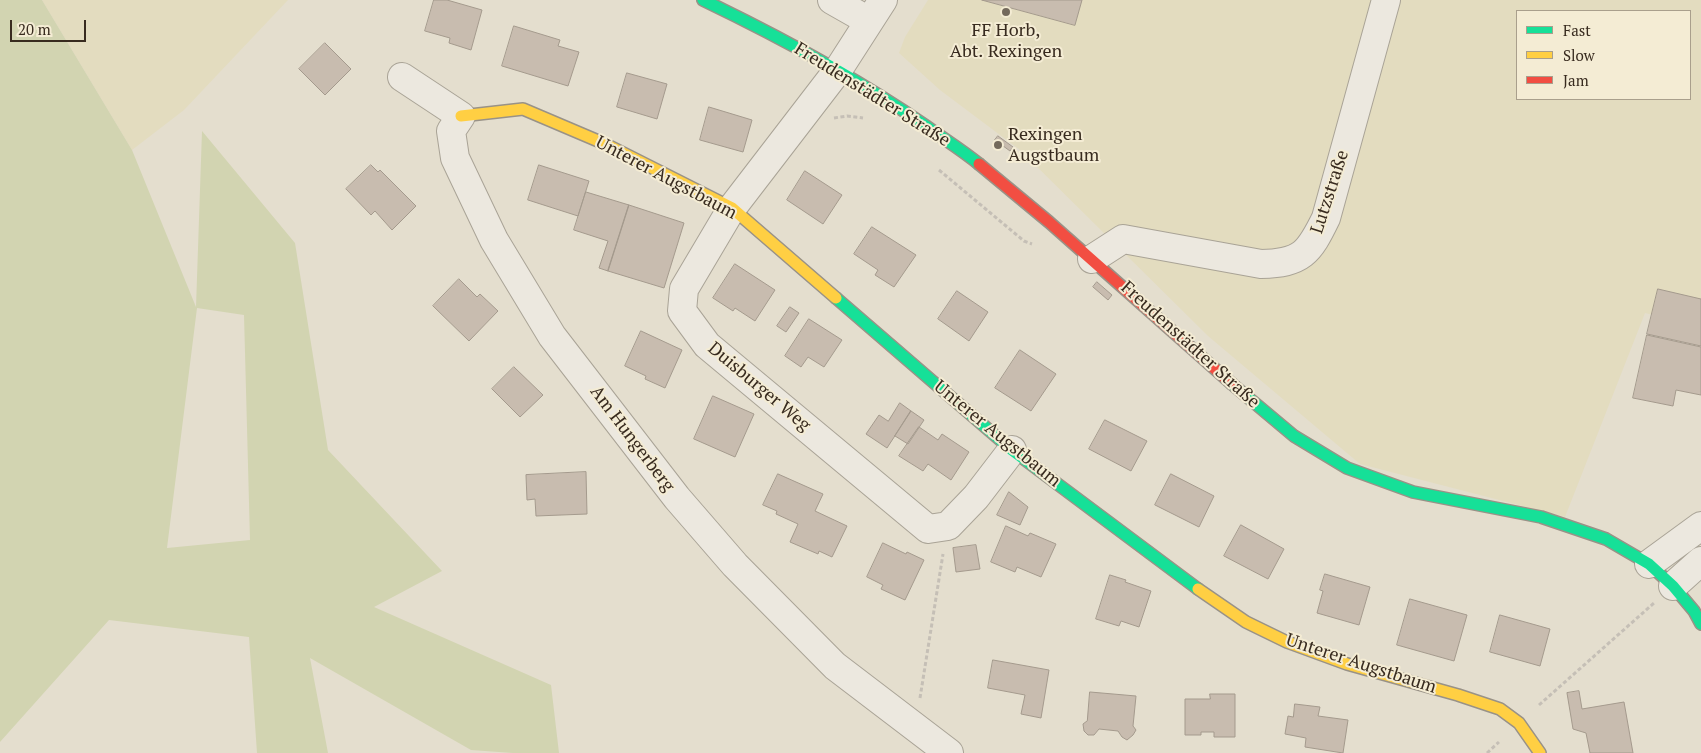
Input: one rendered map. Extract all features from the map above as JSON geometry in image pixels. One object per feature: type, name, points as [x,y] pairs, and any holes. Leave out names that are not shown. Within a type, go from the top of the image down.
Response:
[{"type":"street","name":"Freudenstädter Straße","points":[[703,0],[762,28],[838,70],[901,109],[970,156],[1092,259],[1246,396],[1294,436],[1347,468],[1414,492],[1541,517],[1606,539],[1648,564],[1673,586],[1694,611],[1701,624]]},
{"type":"street","points":[[832,0],[876,11],[838,70]]},
{"type":"street","name":"Lutzstraße","points":[[1092,259],[1123,239],[1262,264],[1283,263],[1300,256],[1314,242],[1326,218],[1386,0]]},
{"type":"street","name":"Duisburger Weg","points":[[838,70],[732,208],[684,289],[682,312],[707,345],[928,529],[948,526]]},
{"type":"street","points":[[402,77],[461,116]]},
{"type":"street","name":"Unterer Augstbaum","points":[[461,116],[523,109],[603,143],[732,208],[1012,450],[1176,574],[1246,622],[1287,642],[1348,664],[1458,695],[1500,709],[1519,723],[1540,753]]},
{"type":"street","name":"Am Hungerberg","points":[[461,116],[452,131],[455,158],[494,240],[552,336],[677,498],[735,565],[835,666],[950,753]]},
{"type":"street","points":[[948,526],[976,497],[1012,450]]},
{"type":"street","points":[[1648,564],[1701,526]]},
{"type":"street","points":[[1673,586],[1701,561]]},
{"type":"path","points":[[915,727],[948,526]]},
{"type":"path","points":[[1519,723],[1673,586]]},
{"type":"shaded area","points":[[42,0],[288,0],[184,110],[132,150]]},
{"type":"shaded area","points":[[928,0],[1701,0],[1701,327],[1645,313],[1565,517],[1360,464],[1208,336],[1020,150],[940,90],[899,53],[905,37]]},
{"type":"green space","points":[[0,0],[42,0],[132,150],[196,307],[202,131],[295,243],[328,450],[442,571],[374,607],[551,685],[559,753],[513,753],[471,750],[310,658],[328,753],[257,753],[249,637],[109,620],[0,742]],"holes":[[[197,308],[244,315],[250,540],[167,548]]]},
{"type":"building","points":[[434,0],[447,0],[482,10],[471,50],[449,43],[450,38],[425,31]]},
{"type":"building","points":[[982,0],[1082,0],[1075,25]]},
{"type":"building","points":[[514,26],[560,40],[558,46],[579,52],[568,86],[502,66]]},
{"type":"building","points":[[325,43],[351,69],[325,95],[299,69]]},
{"type":"building","points":[[627,73],[667,84],[657,119],[617,107]]},
{"type":"building","points":[[709,107],[752,120],[743,152],[700,140]]},
{"type":"building","points":[[998,136],[1013,147],[1010,151],[995,140]]},
{"type":"building","points":[[371,165],[378,172],[380,170],[416,206],[392,230],[375,211],[371,215],[346,189]]},
{"type":"building","points":[[539,165],[589,181],[578,216],[528,200]]},
{"type":"building","points":[[805,171],[842,195],[823,224],[787,200]]},
{"type":"building","points":[[586,192],[629,205],[608,271],[599,268],[608,241],[574,230]]},
{"type":"building","points":[[629,205],[684,223],[664,288],[608,271]]},
{"type":"building","points":[[872,227],[916,255],[894,287],[875,275],[878,270],[854,254]]},
{"type":"building","points":[[735,264],[775,290],[755,321],[735,308],[733,311],[713,298]]},
{"type":"building","points":[[459,279],[477,297],[480,294],[498,311],[469,341],[433,306]]},
{"type":"building","points":[[1097,282],[1112,295],[1108,300],[1093,287]]},
{"type":"building","points":[[1658,289],[1701,299],[1701,346],[1647,334]]},
{"type":"building","points":[[957,291],[988,312],[969,341],[938,319]]},
{"type":"building","points":[[790,307],[799,313],[786,332],[777,326]]},
{"type":"building","points":[[809,319],[842,340],[824,367],[808,357],[801,367],[785,356]]},
{"type":"building","points":[[641,331],[682,350],[665,388],[645,379],[646,376],[625,366]]},
{"type":"building","points":[[1647,335],[1701,347],[1701,395],[1676,390],[1673,406],[1633,398]]},
{"type":"building","points":[[1020,350],[1056,374],[1031,411],[995,388]]},
{"type":"building","points":[[514,367],[543,395],[520,417],[492,389]]},
{"type":"building","points":[[713,396],[754,414],[735,457],[694,439]]},
{"type":"building","points":[[900,403],[911,411],[887,448],[866,434],[879,415],[888,421]]},
{"type":"building","points":[[911,411],[924,420],[908,444],[895,436]]},
{"type":"building","points":[[1105,420],[1147,441],[1131,471],[1089,449]]},
{"type":"building","points":[[919,427],[938,440],[942,434],[969,452],[951,480],[928,464],[923,471],[899,456]]},
{"type":"building","points":[[586,472],[587,514],[536,516],[535,499],[527,500],[526,475]]},
{"type":"building","points":[[778,474],[823,494],[815,511],[847,526],[832,557],[819,551],[818,554],[790,542],[798,524],[776,514],[777,511],[763,505]]},
{"type":"building","points":[[1171,474],[1214,496],[1199,527],[1155,505]]},
{"type":"building","points":[[1009,492],[1028,507],[1020,525],[997,515]]},
{"type":"building","points":[[1241,525],[1284,549],[1268,579],[1224,556]]},
{"type":"building","points":[[1006,526],[1028,536],[1030,533],[1056,544],[1041,577],[1017,567],[1015,572],[991,562]]},
{"type":"building","points":[[883,543],[924,560],[905,600],[881,589],[883,585],[867,577]]},
{"type":"building","points":[[976,545],[980,569],[956,572],[953,548]]},
{"type":"building","points":[[1325,574],[1370,587],[1359,625],[1317,613],[1323,591],[1320,590]]},
{"type":"building","points":[[1110,575],[1151,591],[1139,627],[1121,621],[1119,626],[1096,619]]},
{"type":"building","points":[[1410,599],[1467,615],[1454,661],[1397,645]]},
{"type":"building","points":[[1500,615],[1550,629],[1540,666],[1490,652]]},
{"type":"building","points":[[993,660],[1049,670],[1041,718],[1021,714],[1025,695],[988,688]]},
{"type":"building","points":[[1579,691],[1582,709],[1624,702],[1633,753],[1590,753],[1586,733],[1573,729],[1567,693]]},
{"type":"building","points":[[1090,692],[1136,696],[1133,726],[1136,730],[1133,735],[1127,740],[1118,731],[1099,729],[1094,735],[1088,735],[1084,731],[1083,724],[1087,721]]},
{"type":"building","points":[[1210,694],[1235,694],[1235,737],[1214,737],[1214,732],[1201,732],[1201,735],[1185,735],[1185,699],[1210,699]]},
{"type":"building","points":[[1295,704],[1320,707],[1318,716],[1348,720],[1343,753],[1305,747],[1306,738],[1285,734],[1288,716],[1293,717]]},
{"type":"traffic: fast","points":[[703,0],[789,43],[845,74],[899,108],[979,164]]},
{"type":"traffic: fast","points":[[836,298],[1012,450],[1198,589]]},
{"type":"traffic: fast","points":[[1232,384],[1294,436],[1347,468],[1413,492],[1541,517],[1606,539],[1649,564],[1673,586],[1694,611],[1701,624]]},
{"type":"traffic: slow","points":[[461,116],[523,109],[603,143],[732,208],[836,298]]},
{"type":"traffic: slow","points":[[1198,589],[1246,622],[1287,642],[1347,664],[1458,695],[1500,709],[1519,723],[1540,753]]},
{"type":"traffic: jam","points":[[979,164],[1049,222],[1232,384]]},
{"type":"place","name":"FF Horb, Abt. Rexingen","points":[[1006,12]]},
{"type":"place","name":"Rexingen Augstbaum","points":[[998,145]]}]
